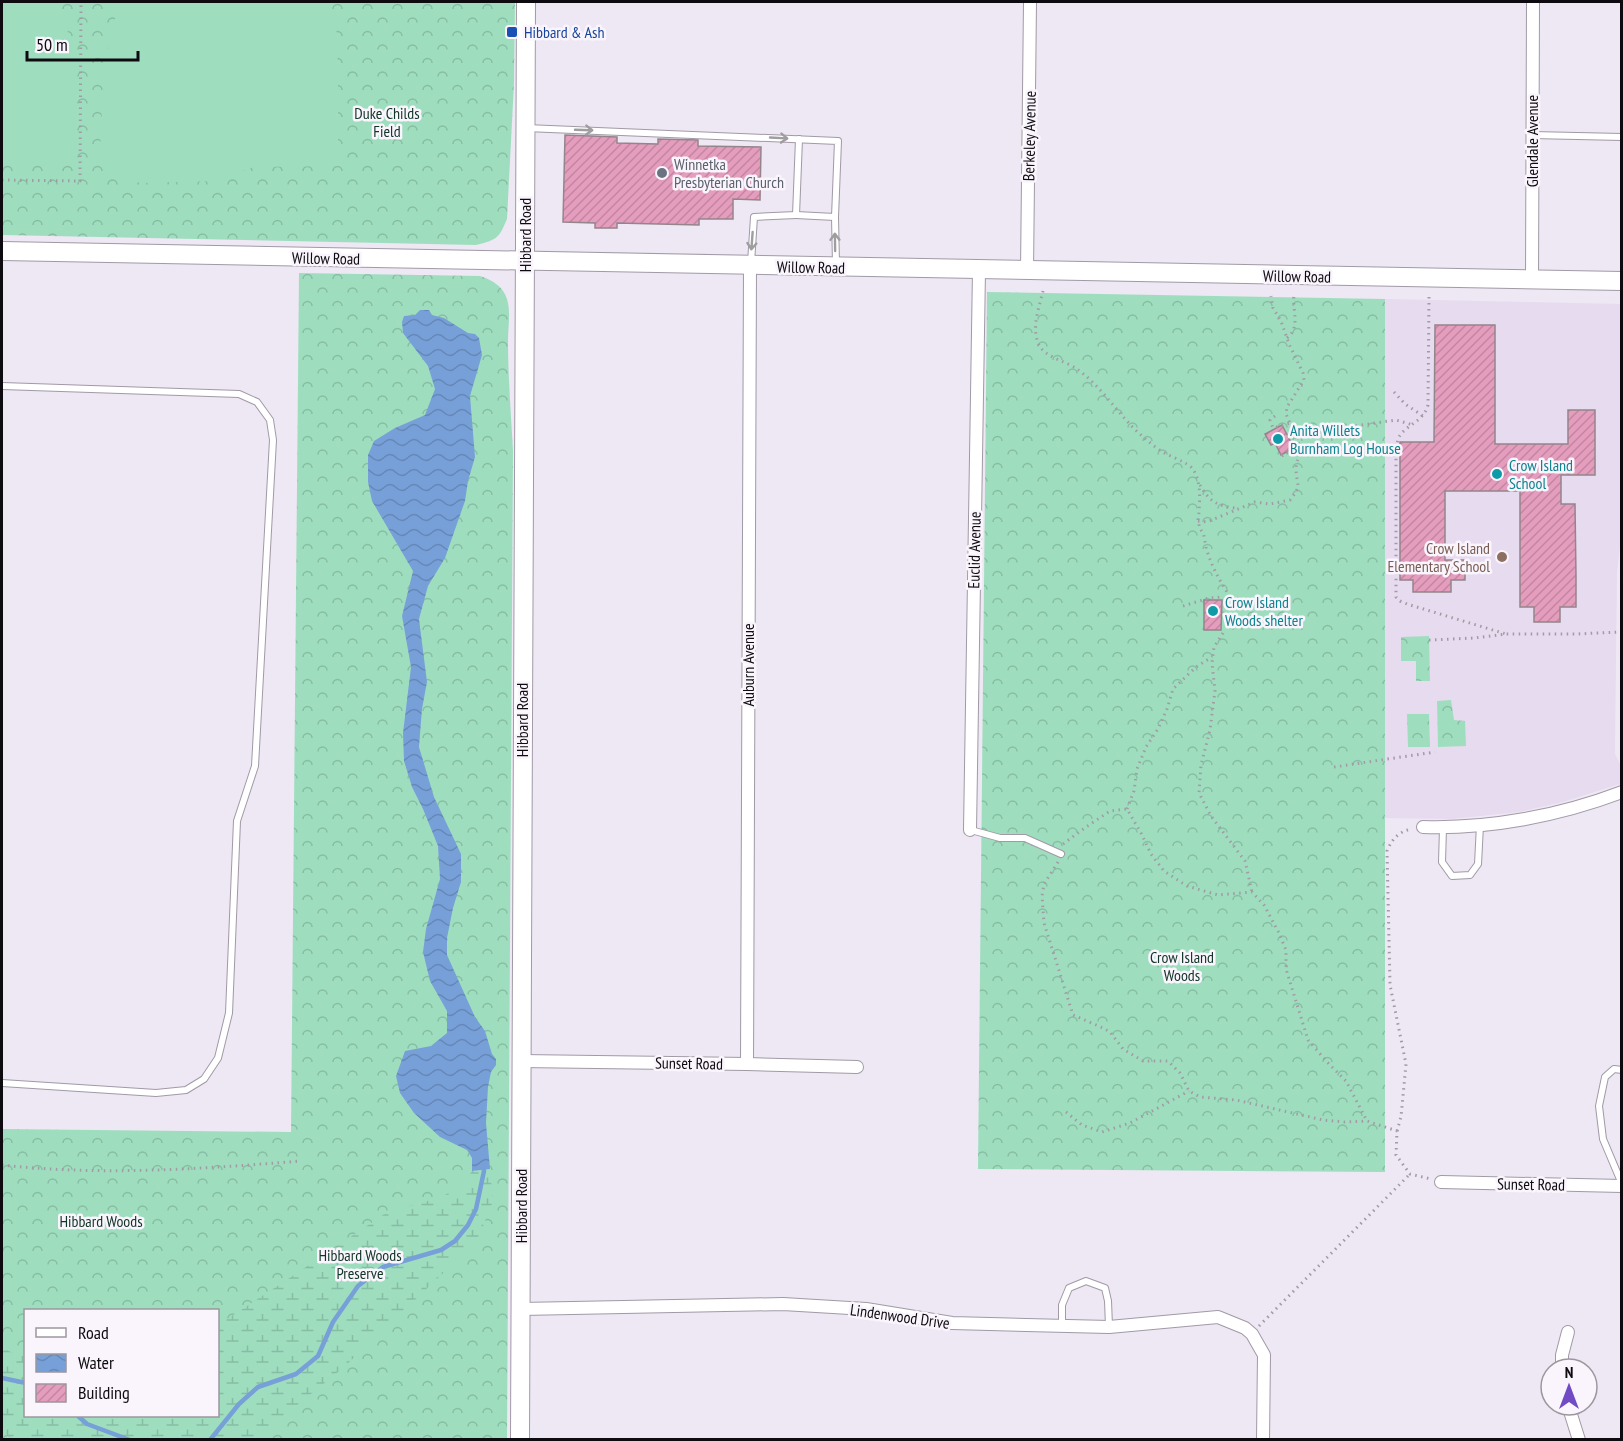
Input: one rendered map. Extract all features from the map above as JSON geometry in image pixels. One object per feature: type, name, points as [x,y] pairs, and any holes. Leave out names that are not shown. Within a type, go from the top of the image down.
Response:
[{"type":"main road","name":"Hibbard Road","points":[[520,1440],[526,2]]},
{"type":"main road","name":"Willow Road","points":[[2,252],[1622,281]]},
{"type":"street","name":"Berkeley Avenue","points":[[1027,271],[1030,2]]},
{"type":"street","name":"Glendale Avenue","points":[[1532,280],[1533,2]]},
{"type":"street","name":"Auburn Avenue","points":[[747,1064],[750,266]]},
{"type":"street","name":"Euclid Avenue","points":[[970,830],[979,270]]},
{"type":"street","points":[[1423,827],[1480,825],[1520,819],[1586,804],[1622,792]]},
{"type":"street","name":"Sunset Road","points":[[520,1061],[856,1067]]},
{"type":"street","name":"Sunset Road","points":[[1441,1182],[1622,1185]]},
{"type":"street","name":"Lindenwood Drive","points":[[520,1309],[783,1304],[866,1309],[952,1323],[1109,1327],[1218,1317],[1245,1328],[1264,1355],[1263,1440]]},
{"type":"street","points":[[1562,1357],[1568,1332]]},
{"type":"street","points":[[1572,1417],[1579,1440]]},
{"type":"lane","points":[[526,128],[838,141],[836,267]]},
{"type":"lane","points":[[1532,135],[1622,136]]},
{"type":"lane","points":[[796,215],[799,139]]},
{"type":"lane","points":[[750,266],[754,217],[796,215],[835,217]]},
{"type":"lane","points":[[2,386],[238,394],[257,402],[270,420],[273,440],[255,766],[237,821],[229,1013],[218,1058],[204,1079],[186,1090],[156,1093],[2,1083]]},
{"type":"lane","points":[[1443,828],[1442,862],[1452,876],[1470,874],[1478,864],[1480,825]]},
{"type":"lane","points":[[970,830],[1000,838],[1025,838],[1061,854]]},
{"type":"lane","points":[[1622,1070],[1614,1069],[1605,1077],[1599,1106],[1603,1139],[1622,1185]]},
{"type":"lane","points":[[1062,1326],[1062,1305],[1069,1288],[1086,1281],[1105,1288],[1109,1327]]},
{"type":"path","points":[[2,180],[80,181],[81,2]]},
{"type":"path","points":[[1043,291],[1035,327],[1038,343],[1048,354],[1090,379],[1120,416],[1148,442],[1182,461],[1193,470],[1206,495],[1220,506],[1236,508]]},
{"type":"path","points":[[1198,521],[1207,522],[1255,502],[1270,504],[1290,500],[1297,492],[1299,485],[1296,468],[1300,446],[1286,414],[1287,407],[1304,380],[1301,366],[1273,308],[1271,296]]},
{"type":"path","points":[[1287,338],[1293,333],[1294,296]]},
{"type":"path","points":[[1429,297],[1428,405],[1426,413],[1402,433],[1396,449],[1396,597],[1407,604],[1506,634]]},
{"type":"path","points":[[1394,392],[1405,404],[1423,416]]},
{"type":"path","points":[[1275,416],[1269,419],[1273,428],[1290,423]]},
{"type":"path","points":[[1296,438],[1335,429],[1396,420],[1413,425]]},
{"type":"path","points":[[1288,452],[1280,457],[1300,446]]},
{"type":"path","points":[[1198,481],[1198,521],[1216,575],[1227,592]]},
{"type":"path","points":[[1183,606],[1209,598],[1223,597]]},
{"type":"path","points":[[1429,640],[1506,634],[1620,632]]},
{"type":"path","points":[[1223,633],[1215,647],[1212,663],[1215,691],[1198,793],[1211,816],[1245,861],[1251,892],[1264,904],[1279,933],[1286,950],[1286,969],[1308,1040],[1346,1081],[1367,1121]]},
{"type":"path","points":[[1127,809],[1134,791],[1137,768],[1167,709],[1173,688],[1196,667],[1213,657]]},
{"type":"path","points":[[1334,767],[1434,752]]},
{"type":"path","points":[[1127,809],[1110,811],[1064,844],[1058,862],[1044,884],[1042,896],[1044,922],[1073,1015],[1110,1032],[1124,1049],[1143,1061],[1168,1061],[1180,1073],[1189,1090],[1200,1097],[1236,1100],[1323,1120],[1367,1121],[1397,1131]]},
{"type":"path","points":[[1127,809],[1151,854],[1164,871],[1187,886],[1218,895],[1251,892]]},
{"type":"path","points":[[1423,827],[1407,830],[1392,839],[1387,851],[1390,985],[1406,1064],[1396,1155],[1410,1174],[1441,1182]]},
{"type":"path","points":[[1066,1112],[1082,1125],[1102,1132],[1130,1123],[1189,1090]]},
{"type":"path","points":[[2,1165],[41,1169],[130,1171],[301,1161]]},
{"type":"path","points":[[1251,1334],[1410,1174]]},
{"type":"shaded area","name":"Crow Island Elementary School","points":[[1385,299],[1621,304],[1622,528],[1617,572],[1615,741],[1615,754],[1621,766],[1620,784],[1563,802],[1519,812],[1452,819],[1385,818]]},
{"type":"green space","name":"Duke Childs Field","points":[[2,2],[515,2],[514,83],[507,219],[496,237],[489,242],[476,245],[2,235]]},
{"type":"green space","points":[[2,2],[59,2],[67,28],[75,72],[74,164],[2,163]]},
{"type":"green space","points":[[115,2],[329,2],[336,19],[338,166],[253,167],[215,181],[140,183],[124,177],[100,154],[104,62],[115,19]]},
{"type":"green space","name":"Hibbard Woods","points":[[299,273],[480,276],[493,282],[505,294],[508,304],[508,368],[513,451],[507,1439],[2,1440],[2,1129],[291,1132]]},
{"type":"green space","name":"Crow Island Woods","points":[[987,292],[1385,299],[1385,1172],[978,1169]]},
{"type":"green space","points":[[1429,636],[1430,681],[1416,681],[1416,661],[1401,661],[1401,637]]},
{"type":"green space","points":[[1451,700],[1454,720],[1465,721],[1466,746],[1438,747],[1437,701]]},
{"type":"green space","points":[[1407,714],[1429,714],[1430,747],[1408,747]]},
{"type":"green space","name":"Hibbard Woods Preserve","points":[[490,1169],[493,1201],[477,1241],[343,1368],[255,1439],[13,1439],[2,1431],[2,1348],[13,1353],[24,1354],[24,1417],[219,1417],[219,1324],[386,1213],[441,1197],[463,1185],[472,1171]]},
{"type":"water","points":[[420,310],[429,310],[432,315],[444,318],[468,333],[475,334],[479,338],[482,355],[470,396],[475,457],[465,501],[445,558],[428,586],[419,619],[427,682],[419,747],[434,797],[461,854],[461,882],[447,938],[447,955],[475,1017],[485,1031],[492,1054],[496,1059],[488,1087],[486,1123],[490,1169],[472,1171],[472,1158],[467,1150],[440,1137],[414,1113],[400,1093],[396,1076],[405,1051],[431,1046],[447,1033],[447,1011],[430,981],[423,952],[426,929],[440,879],[438,846],[412,787],[404,761],[403,733],[411,667],[402,616],[413,571],[372,501],[368,482],[368,455],[374,441],[395,428],[425,415],[435,389],[428,366],[403,333],[404,316],[415,315]]},
{"type":"building","name":"Winnetka Presbyterian Church","points":[[565,135],[617,137],[617,143],[658,144],[658,139],[698,140],[698,146],[761,147],[760,200],[733,199],[733,219],[699,219],[699,225],[617,223],[617,228],[595,228],[595,223],[563,222]]},
{"type":"building","name":"Crow Island School","points":[[1435,325],[1495,325],[1495,444],[1568,444],[1568,410],[1595,410],[1595,475],[1561,475],[1561,504],[1575,504],[1576,607],[1560,607],[1560,622],[1534,622],[1534,607],[1520,607],[1520,491],[1445,491],[1445,560],[1465,560],[1465,580],[1451,580],[1451,592],[1413,592],[1413,580],[1400,580],[1400,442],[1434,442]]},
{"type":"building","name":"Anita Willets Burnham Log House","points":[[1282,425],[1294,448],[1281,455],[1275,443],[1271,445],[1265,434]]},
{"type":"building","name":"Crow Island Woods shelter","points":[[1204,600],[1222,600],[1221,630],[1204,630]]},
{"type":"waterway","points":[[210,1440],[239,1404],[258,1387],[296,1374],[318,1356],[333,1322],[358,1286],[383,1267],[441,1250],[455,1241],[468,1225],[476,1209],[484,1171],[483,1165]]},
{"type":"waterway","points":[[2,1378],[24,1383]]},
{"type":"waterway","points":[[79,1417],[87,1424],[130,1440]]},
{"type":"place","name":"Hibbard & Ash","points":[[512,32]]},
{"type":"place","name":"Winnetka Presbyterian Church","points":[[662,173]]},
{"type":"place","name":"Anita Willets Burnham Log House","points":[[1278,439]]},
{"type":"place","name":"Crow Island School","points":[[1497,474]]},
{"type":"place","name":"Crow Island Elementary School","points":[[1502,557]]},
{"type":"place","name":"Crow Island Woods shelter","points":[[1213,611]]}]
